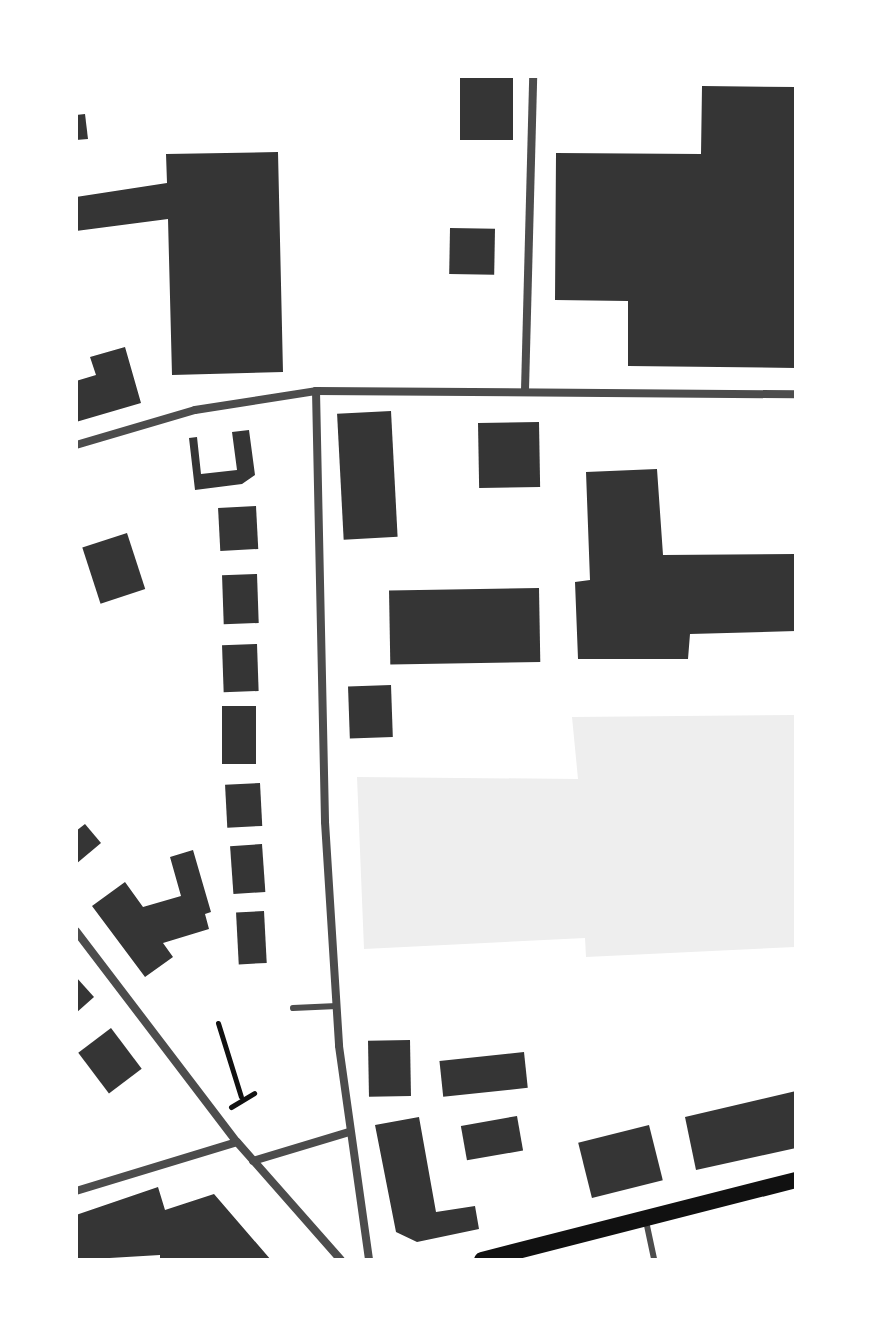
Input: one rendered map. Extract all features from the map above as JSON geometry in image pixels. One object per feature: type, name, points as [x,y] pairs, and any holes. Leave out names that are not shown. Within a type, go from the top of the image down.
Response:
[{"type":"main road","points":[[482,1260],[796,1180]]},
{"type":"street","points":[[525,390],[533,76]]},
{"type":"street","points":[[316,391],[325,822],[349,1132],[369,1260]]},
{"type":"street","points":[[76,445],[195,410],[316,391],[796,394]]},
{"type":"street","points":[[76,931],[218,1119],[341,1260]]},
{"type":"street","points":[[253,1161],[349,1132]]},
{"type":"street","points":[[76,1191],[237,1142]]},
{"type":"lane","points":[[293,1008],[337,1006]]},
{"type":"lane","points":[[646,1218],[654,1260]]},
{"type":"path","points":[[218,1023],[241,1097]]},
{"type":"path","points":[[218,1119],[241,1097],[254,1093]]},
{"type":"shaded area","points":[[796,715],[795,947],[586,957],[585,938],[364,949],[357,777],[578,779],[572,717]]},
{"type":"building","points":[[460,76],[513,76],[513,140],[460,140]]},
{"type":"building","points":[[702,86],[796,87],[796,368],[628,366],[628,301],[555,300],[556,153],[701,154]]},
{"type":"building","points":[[85,114],[88,139],[76,140],[76,115]]},
{"type":"building","points":[[278,152],[283,372],[172,375],[168,219],[76,231],[76,197],[167,183],[166,154]]},
{"type":"building","points":[[450,228],[495,229],[494,275],[449,274]]},
{"type":"building","points":[[125,347],[141,403],[76,422],[76,381],[96,375],[90,357]]},
{"type":"building","points":[[391,411],[398,537],[344,540],[337,414]]},
{"type":"building","points":[[539,422],[540,487],[479,488],[478,423]]},
{"type":"building","points":[[249,430],[255,475],[242,484],[195,490],[189,438],[197,437],[201,474],[237,470],[232,432]]},
{"type":"building","points":[[657,469],[663,555],[796,554],[796,631],[690,634],[688,659],[578,659],[575,582],[590,580],[586,472]]},
{"type":"building","points":[[256,506],[258,549],[220,551],[218,508]]},
{"type":"building","points":[[127,533],[145,589],[101,604],[82,548]]},
{"type":"building","points":[[257,574],[259,623],[224,624],[222,575]]},
{"type":"building","points":[[539,588],[540,662],[390,665],[389,591]]},
{"type":"building","points":[[257,644],[259,691],[224,692],[222,645]]},
{"type":"building","points":[[391,685],[393,737],[350,738],[348,687]]},
{"type":"building","points":[[222,706],[256,706],[256,764],[222,764]]},
{"type":"building","points":[[260,783],[262,826],[227,828],[225,785]]},
{"type":"building","points":[[85,824],[101,843],[76,864],[76,831]]},
{"type":"building","points":[[262,844],[265,892],[233,894],[230,846]]},
{"type":"building","points":[[193,850],[211,912],[205,914],[209,929],[163,943],[173,957],[145,977],[92,906],[125,882],[143,907],[181,896],[170,857]]},
{"type":"building","points":[[264,911],[267,963],[239,964],[236,912]]},
{"type":"building","points":[[76,977],[94,997],[76,1013]]},
{"type":"building","points":[[111,1028],[142,1069],[109,1093],[78,1053]]},
{"type":"building","points":[[410,1040],[411,1096],[369,1097],[368,1041]]},
{"type":"building","points":[[524,1052],[528,1088],[443,1097],[439,1061]]},
{"type":"building","points":[[796,1091],[796,1148],[696,1170],[685,1117]]},
{"type":"building","points":[[517,1116],[523,1150],[467,1160],[461,1126]]},
{"type":"building","points":[[419,1117],[436,1212],[475,1206],[479,1229],[417,1242],[396,1232],[375,1125]]},
{"type":"building","points":[[649,1125],[663,1180],[592,1198],[578,1143]]},
{"type":"building","points":[[158,1187],[165,1210],[214,1194],[271,1260],[160,1260],[160,1255],[76,1260],[76,1215]]}]
